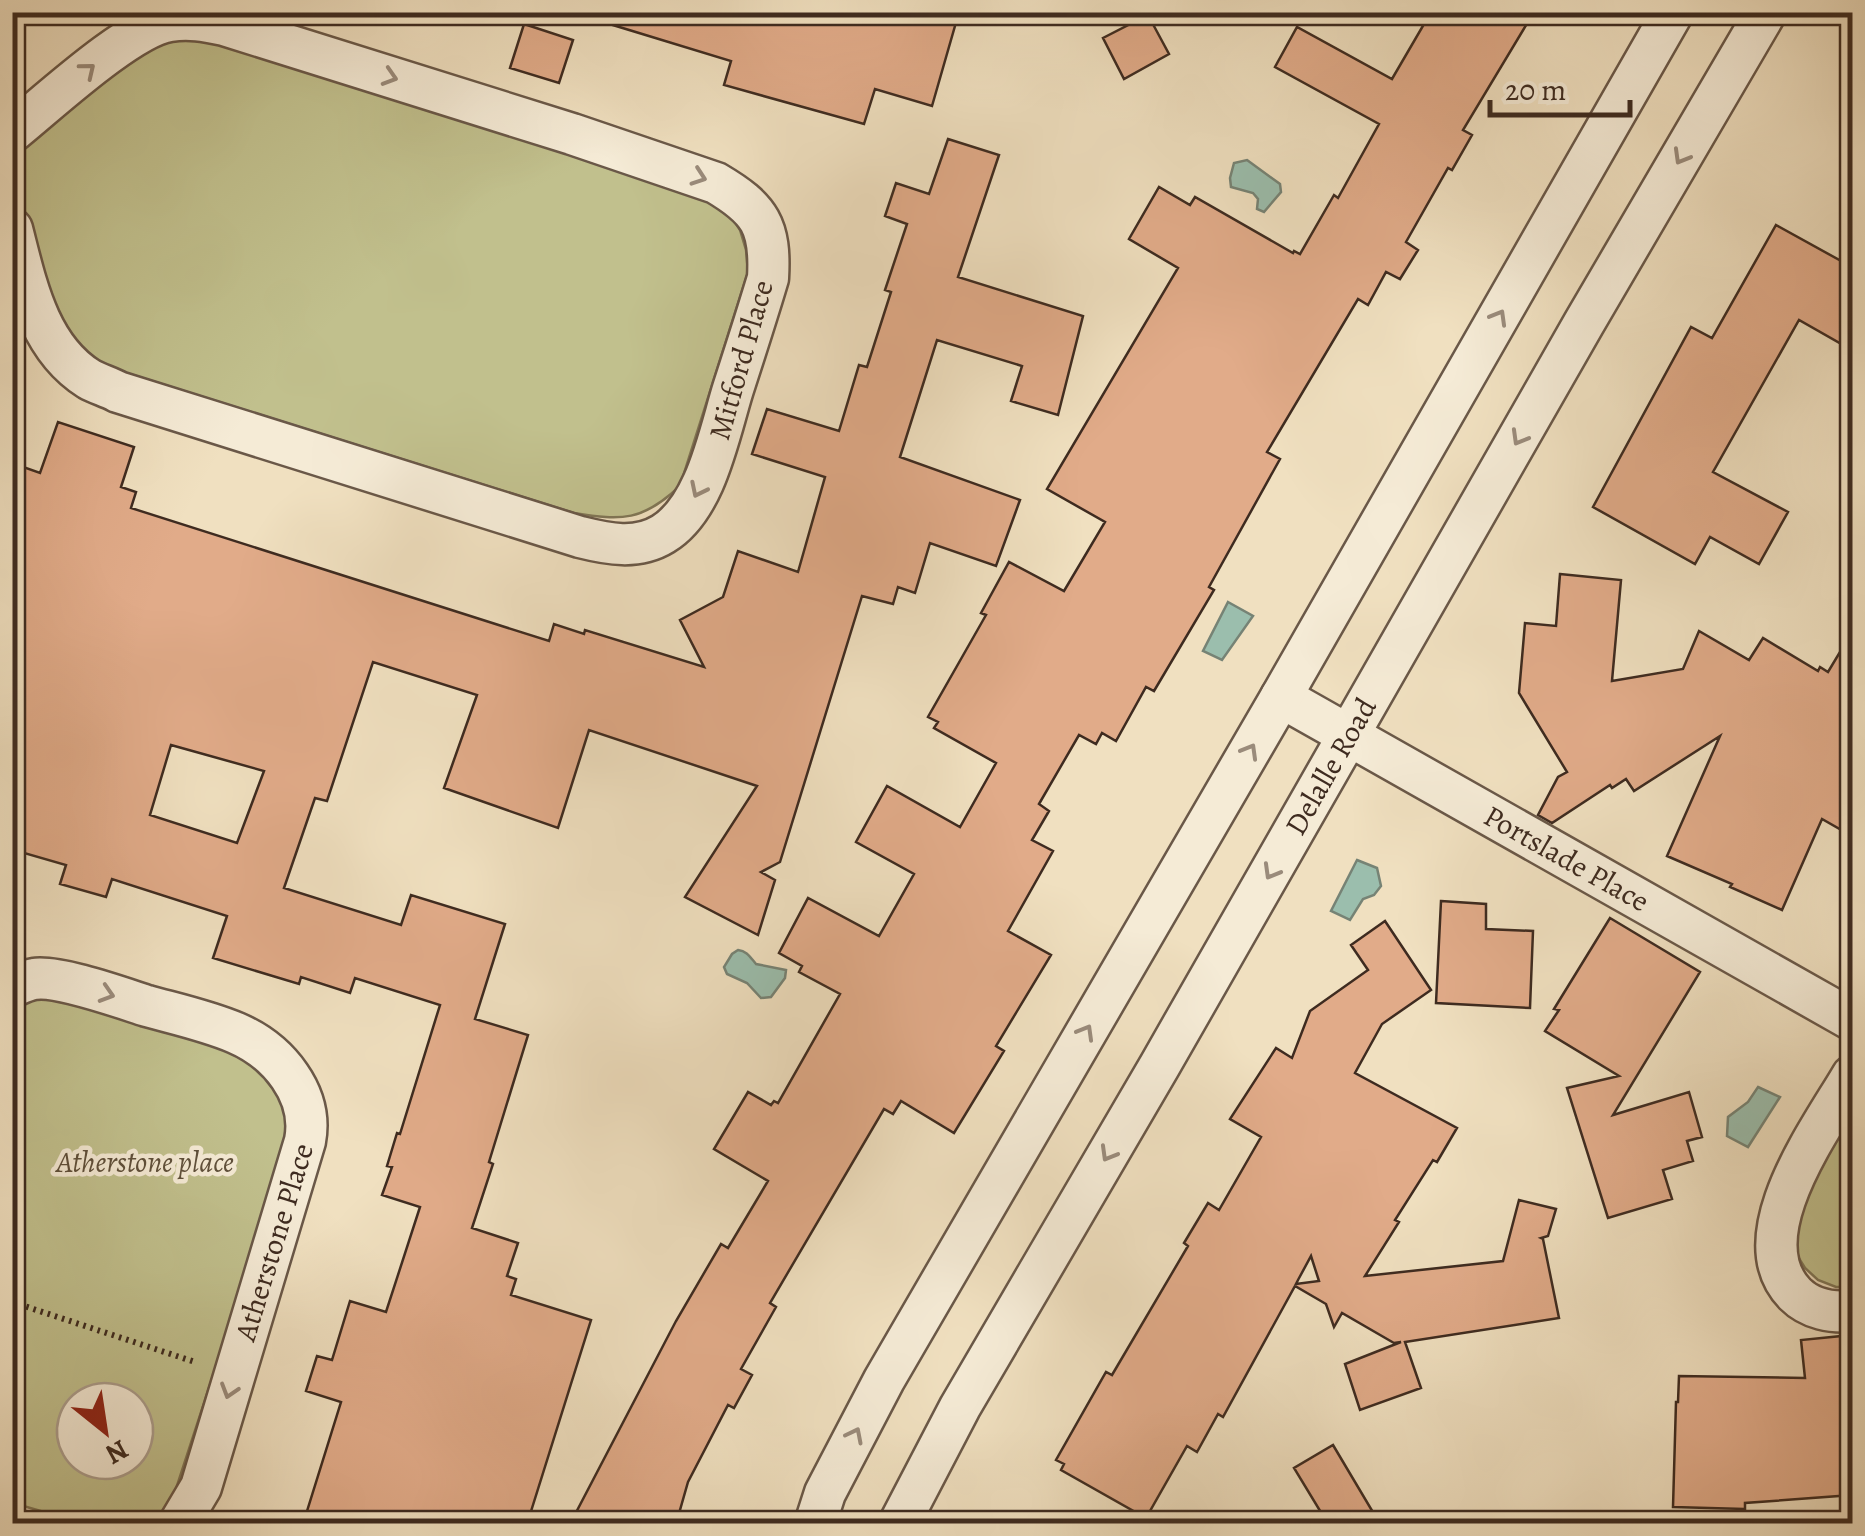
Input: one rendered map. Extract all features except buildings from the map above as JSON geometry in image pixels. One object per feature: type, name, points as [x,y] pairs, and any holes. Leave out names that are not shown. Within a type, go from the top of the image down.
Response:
[{"type":"street","points":[[815,1524],[825,1492],[884,1380],[1281,698],[1673,12]]},
{"type":"street","name":"Delalle Road","points":[[900,1524],[960,1407],[1766,12]]},
{"type":"street","name":"Mitford Place","points":[[12,132],[141,32],[166,21],[197,19],[572,134],[716,183],[753,210],[770,249],[768,278],[711,462],[696,497],[663,534],[638,544],[608,544],[136,398],[90,379],[61,356],[48,337],[31,298],[12,229]]},
{"type":"street","name":"Portslade Place","points":[[1281,698],[1852,1020]]},
{"type":"street","name":"Atherstone Place","points":[[12,987],[37,978],[81,986],[238,1034],[282,1064],[304,1106],[308,1125],[305,1141],[201,1487],[180,1524]]},
{"type":"street","points":[[1852,1076],[1803,1160],[1782,1205],[1777,1237],[1780,1271],[1785,1283],[1802,1301],[1826,1311],[1852,1311]]},
{"type":"path","points":[[12,1302],[234,1375]]},
{"type":"green space","points":[[197,34],[707,197],[729,213],[740,230],[748,272],[680,486],[655,506],[631,516],[574,513],[104,366],[84,355],[61,327],[21,201],[17,173],[23,149],[40,125],[168,36]]},
{"type":"green space","name":"Atherstone place","points":[[55,997],[250,1055],[270,1075],[289,1120],[284,1158],[174,1495],[159,1516],[140,1523],[82,1523],[13,1503],[12,1000]]},
{"type":"green space","points":[[1852,1107],[1852,1287],[1836,1287],[1818,1280],[1795,1252],[1792,1211]]},
{"type":"shaded area","points":[[1247,160],[1280,184],[1281,192],[1264,212],[1257,209],[1258,199],[1253,193],[1231,187],[1234,163]]},
{"type":"shaded area","points":[[1228,602],[1253,616],[1222,660],[1203,651]]},
{"type":"shaded area","points":[[1357,860],[1377,868],[1381,886],[1374,895],[1363,899],[1350,920],[1331,911]]},
{"type":"shaded area","points":[[738,950],[756,964],[786,970],[785,978],[771,997],[761,998],[747,983],[727,974],[724,967]]},
{"type":"shaded area","points":[[1758,1087],[1780,1097],[1748,1147],[1727,1136],[1728,1117],[1748,1102]]}]
